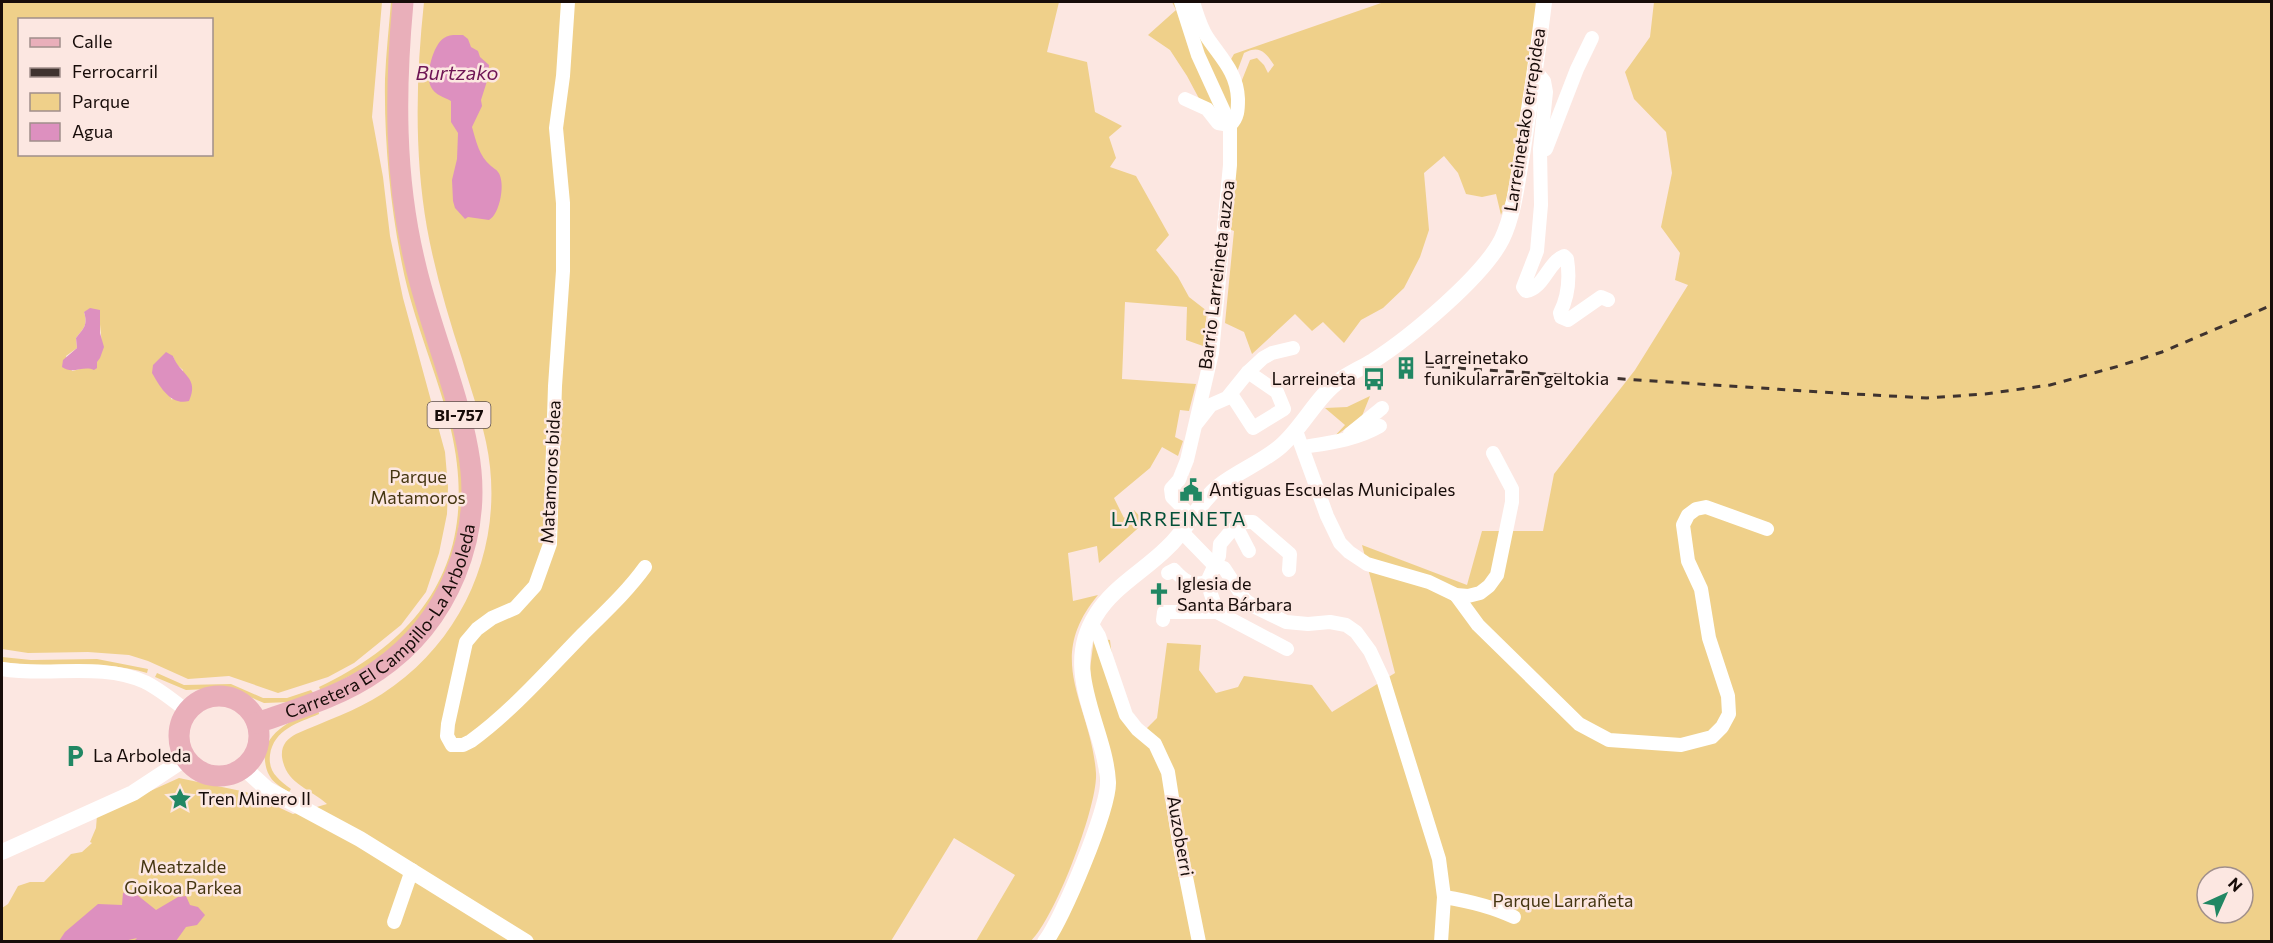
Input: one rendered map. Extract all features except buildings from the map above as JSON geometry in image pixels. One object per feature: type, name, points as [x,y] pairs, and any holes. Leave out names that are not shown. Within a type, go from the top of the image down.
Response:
[{"type":"main road","name":"Carretera El Campillo-La Arboleda","points":[[257,723],[356,684],[395,658],[422,631],[437,611],[456,575],[466,548],[472,512],[468,451],[414,262],[402,194],[398,154],[397,99],[402,2]]},
{"type":"main road","points":[[220,696],[232,698],[251,712],[257,723],[258,747],[244,768],[232,774],[213,775],[195,768],[186,758],[181,747],[179,735],[182,723],[196,703],[207,698],[220,696]]},
{"type":"street","name":"Matamoros bidea","points":[[568,2],[564,76],[556,128],[562,203],[563,271],[555,375],[550,544],[535,586],[515,608],[492,618],[477,629],[466,642],[448,724],[447,736],[452,745],[463,746],[471,741],[522,698],[630,588],[645,567]]},
{"type":"street","points":[[1180,2],[1198,54],[1230,125]]},
{"type":"street","points":[[1193,2],[1206,36],[1231,70],[1237,85],[1238,110],[1230,125]]},
{"type":"street","name":"Larreinetako errepidea","points":[[1296,430],[1334,385],[1402,340],[1467,283],[1485,265],[1502,239],[1512,211],[1536,71],[1544,2]]},
{"type":"street","points":[[1539,172],[1551,134],[1592,38]]},
{"type":"street","points":[[1536,71],[1544,81],[1546,92],[1539,172],[1541,205],[1537,251],[1524,281],[1524,289],[1526,291],[1534,289],[1555,262],[1564,256],[1568,259],[1567,293],[1561,316],[1568,320],[1601,297],[1608,300]]},
{"type":"street","points":[[1185,99],[1207,109],[1218,123],[1230,125]]},
{"type":"street","name":"Barrio Larreineta auzoa","points":[[1191,516],[1172,497],[1171,489],[1179,480],[1187,460],[1212,353],[1230,176],[1230,125]]},
{"type":"street","name":"Barrio Larreineta auzoa","points":[[1194,424],[1200,423],[1203,413],[1211,405],[1231,394],[1248,372],[1272,353],[1293,348]]},
{"type":"street","points":[[1231,394],[1253,428],[1284,409],[1277,392],[1248,372]]},
{"type":"street","points":[[1341,441],[1382,408]]},
{"type":"street","points":[[1303,447],[1341,441],[1370,432],[1380,426]]},
{"type":"street","points":[[1045,942],[1058,923],[1102,813],[1107,792],[1106,768],[1087,702],[1083,676],[1084,650],[1091,623],[1101,607],[1113,594],[1167,549],[1182,532],[1202,502],[1222,483],[1280,447],[1296,430],[1327,516],[1340,543],[1348,552],[1367,564],[1429,582],[1456,595],[1468,596],[1480,593],[1497,575],[1512,502],[1512,489],[1493,453]]},
{"type":"street","points":[[1456,595],[1478,625],[1579,724],[1609,740],[1681,745],[1712,737],[1722,727],[1729,714],[1728,696],[1709,639],[1701,589],[1688,561],[1683,525],[1688,515],[1696,509],[1706,507],[1767,529]]},
{"type":"street","points":[[1217,612],[1207,582],[1219,556],[1220,544],[1236,526],[1243,522],[1253,522],[1283,543],[1290,554],[1289,570]]},
{"type":"street","points":[[1236,526],[1249,552]]},
{"type":"street","points":[[1182,532],[1215,566],[1224,568],[1261,627],[1258,634]]},
{"type":"street","points":[[1168,573],[1174,570],[1188,583],[1207,582]]},
{"type":"street","points":[[1245,600],[1263,612],[1286,622],[1346,624],[1365,642],[1383,679],[1434,839],[1444,897],[1441,942]]},
{"type":"street","points":[[1163,620],[1164,612],[1217,612],[1287,649]]},
{"type":"street","name":"Auzoberri","points":[[1091,623],[1099,636],[1126,715],[1151,740],[1168,772],[1199,942]]},
{"type":"street","points":[[2,669],[22,672],[121,674],[138,679],[162,691],[188,712]]},
{"type":"street","points":[[2,852],[133,793],[186,758]]},
{"type":"street","points":[[244,768],[267,789],[360,838],[526,942]]},
{"type":"street","points":[[394,922],[412,870]]},
{"type":"street","points":[[1444,897],[1468,900],[1514,917]]},
{"type":"green space","name":"Parque Matamoros","points":[[2,2],[382,2],[372,117],[383,177],[390,236],[403,298],[445,452],[448,487],[447,514],[439,553],[426,592],[401,625],[354,663],[328,677],[278,693],[229,676],[188,679],[129,655],[88,652],[28,653],[2,649]],"holes":[[[99,310],[101,349],[93,362],[72,371],[66,356],[77,348],[76,338],[85,323],[84,312]],[[173,356],[176,364],[183,370],[172,400],[168,393]]]},
{"type":"green space","points":[[391,2],[396,2],[389,77],[455,426],[465,491],[452,565],[429,609],[384,658],[321,691],[319,687],[358,666],[390,642],[417,615],[437,585],[451,551],[458,514],[458,474],[451,430],[407,285],[391,195],[387,149],[385,69]]},
{"type":"green space","name":"Meatzalde Goikoa Parkea","points":[[424,2],[1059,2],[1047,52],[1087,62],[1095,112],[1122,126],[1109,137],[1116,158],[1110,167],[1136,176],[1169,235],[1156,250],[1178,277],[1189,297],[1207,311],[1203,346],[1186,340],[1187,307],[1125,302],[1122,379],[1196,384],[1189,411],[1180,410],[1175,437],[1183,441],[1178,456],[1162,447],[1150,468],[1114,498],[1124,518],[1134,510],[1145,522],[1099,563],[1097,546],[1068,553],[1073,601],[1098,595],[1082,619],[1074,641],[1072,662],[1074,683],[1092,748],[1096,773],[1095,789],[1083,835],[1063,886],[1041,929],[1031,941],[976,941],[1015,875],[954,838],[891,941],[2,942],[2,908],[8,904],[18,886],[30,882],[44,882],[71,854],[82,852],[92,843],[90,842],[96,828],[97,815],[179,778],[246,792],[293,814],[327,804],[299,785],[288,773],[282,757],[285,743],[296,734],[372,700],[411,672],[437,646],[457,616],[473,584],[484,551],[490,515],[491,479],[484,432],[438,277],[423,200],[418,115],[419,58]]},
{"type":"green space","points":[[1172,2],[1178,2],[1215,103],[1216,112],[1211,121],[1170,50],[1148,35],[1176,10]]},
{"type":"green space","points":[[1190,2],[1231,80],[1232,116],[1204,63]]},
{"type":"green space","points":[[1384,2],[1540,2],[1514,178],[1501,215],[1496,194],[1482,197],[1466,194],[1458,173],[1444,156],[1424,173],[1429,230],[1420,257],[1404,288],[1383,308],[1361,320],[1344,343],[1323,322],[1312,331],[1295,314],[1252,354],[1244,332],[1225,323],[1234,231],[1229,229],[1240,85],[1250,60],[1257,58],[1268,73],[1274,65],[1265,53],[1258,50],[1244,53],[1237,72],[1230,61],[1234,54]]},
{"type":"green space","name":"Parque Larrañeta","points":[[1654,2],[2271,2],[2271,941],[1055,942],[1104,828],[1090,669],[1094,638],[1110,640],[1120,688],[1131,710],[1146,729],[1157,718],[1167,643],[1201,645],[1199,670],[1216,693],[1238,687],[1244,676],[1312,685],[1332,712],[1395,673],[1362,545],[1467,585],[1482,531],[1543,531],[1554,474],[1635,370],[1688,285],[1675,280],[1680,253],[1661,227],[1672,173],[1666,132],[1634,99],[1625,72],[1650,37]]},
{"type":"green space","points":[[1370,396],[1362,416],[1333,438],[1345,425],[1325,408],[1347,407]]},
{"type":"green space","points":[[2,657],[31,660],[97,659],[148,669],[147,673],[110,666],[20,664],[2,662]]},
{"type":"green space","points":[[157,673],[184,685],[231,684],[263,698],[287,698],[311,690],[314,694],[291,702],[264,703],[229,688],[186,690],[155,677]]},
{"type":"green space","points":[[318,709],[319,714],[288,728],[272,746],[270,761],[272,771],[291,789],[289,792],[270,776],[266,767],[265,751],[274,734],[282,727]]},
{"type":"water","name":"Burtzako","points":[[463,35],[468,39],[471,47],[478,51],[480,57],[489,65],[488,78],[481,100],[482,106],[472,127],[481,153],[498,172],[502,183],[499,205],[489,220],[468,217],[465,219],[455,208],[452,180],[457,159],[458,133],[451,122],[451,101],[435,92],[429,82],[431,61],[436,47],[448,36]]},
{"type":"water","points":[[90,308],[100,310],[100,333],[104,347],[97,362],[97,368],[94,370],[66,369],[62,367],[63,360],[77,348],[76,338],[85,323],[84,312]]},
{"type":"water","points":[[166,352],[173,356],[191,381],[192,393],[189,401],[177,401],[171,398],[152,373],[153,365]]},
{"type":"water","points":[[131,890],[156,910],[178,897],[186,896],[190,905],[198,907],[205,915],[197,925],[186,927],[176,941],[134,941],[137,938],[120,942],[59,941],[65,932],[98,904],[122,905],[123,893]]},
{"type":"railway","points":[[1426,366],[1927,398],[1985,394],[2050,385],[2119,366],[2162,352],[2272,305]]},
{"type":"place","name":"Larreinetako funikularraren geltokia","points":[[1406,368]]},
{"type":"place","name":"Larreineta","points":[[1374,379]]},
{"type":"place","name":"Antiguas Escuelas Municipales","points":[[1191,490]]},
{"type":"place","name":"Iglesia de Santa Bárbara","points":[[1159,594]]},
{"type":"place","name":"La Arboleda","points":[[75,756]]},
{"type":"place","name":"Tren Minero II","points":[[180,799]]},
{"type":"district","name":"LARREINETA","points":[[1179,519]]}]
